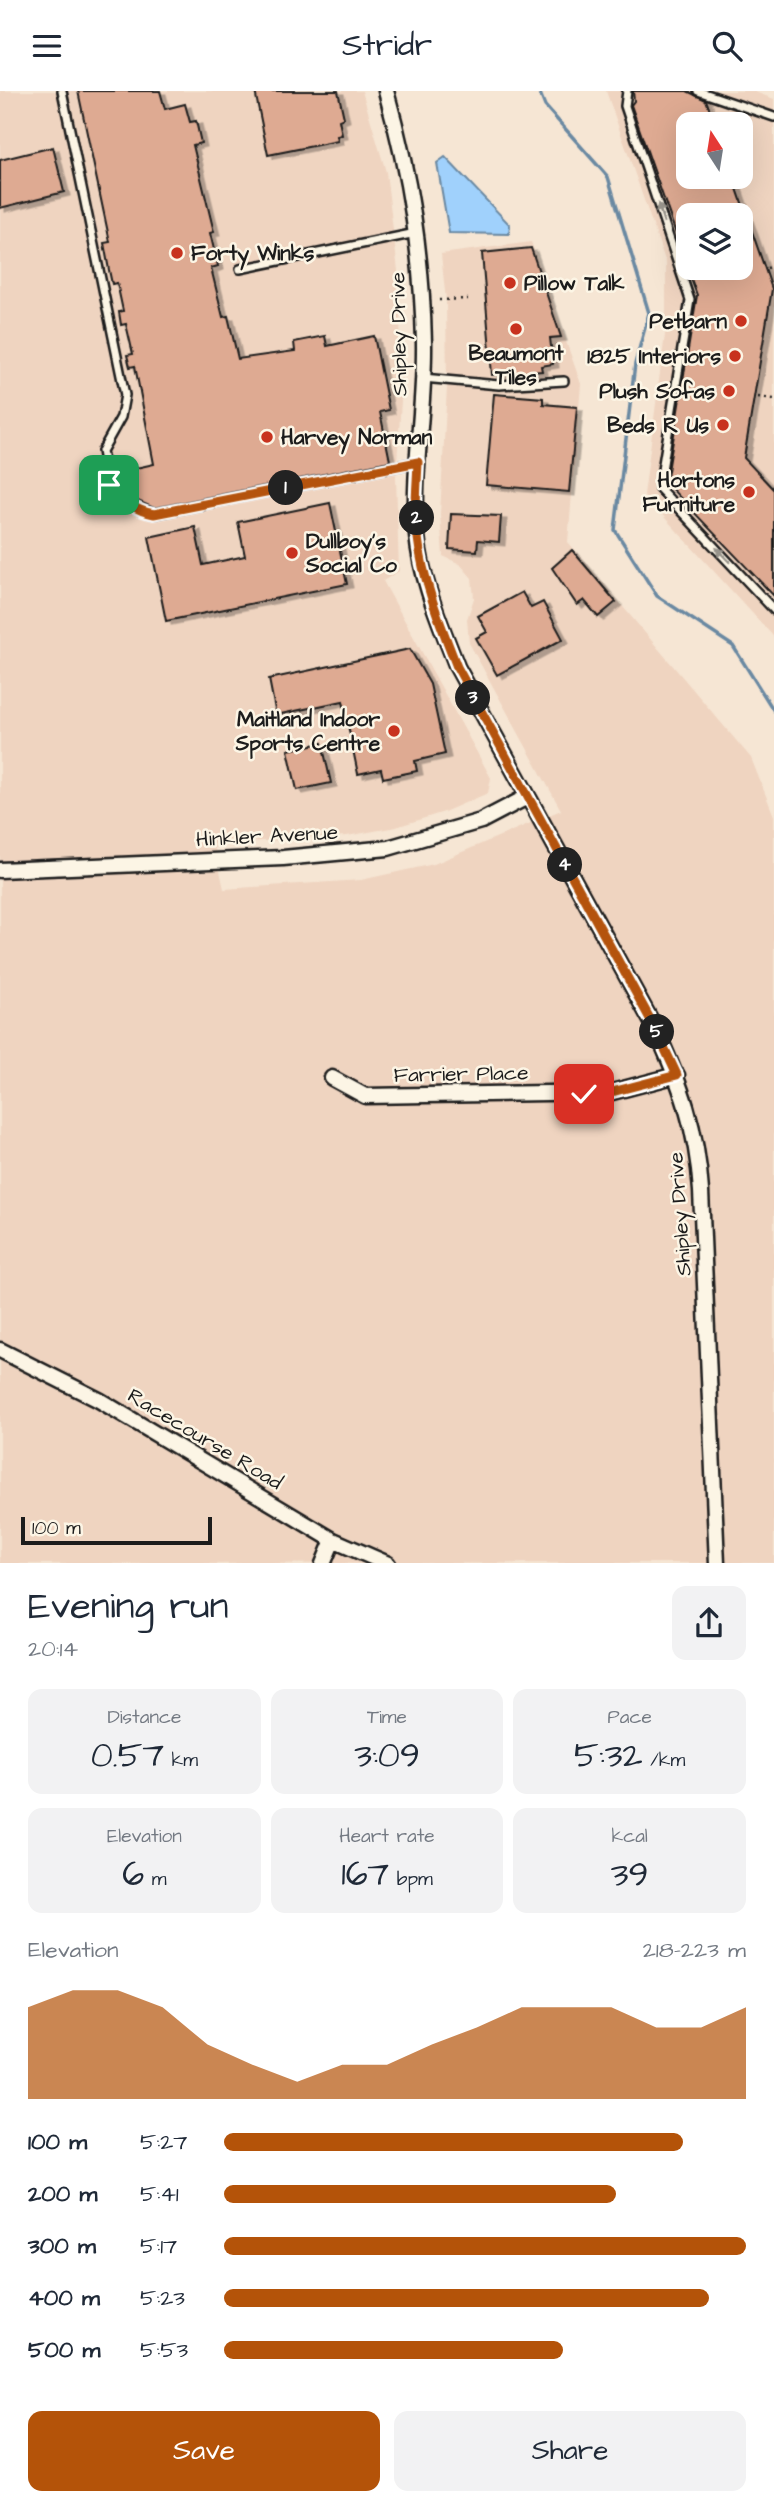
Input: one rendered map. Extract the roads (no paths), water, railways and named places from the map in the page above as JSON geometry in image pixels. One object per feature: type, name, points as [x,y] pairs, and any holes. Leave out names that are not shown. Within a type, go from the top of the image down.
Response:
[{"type":"street","name":"Shipley Drive","points":[[386,91],[404,155],[416,233],[423,319],[424,377],[418,462],[417,536],[422,563],[457,667],[655,1028],[677,1075],[694,1131],[699,1156],[717,1563]]},
{"type":"street","name":"Hinkler Avenue","points":[[0,870],[283,858],[388,848],[481,821],[527,797]]},
{"type":"street","name":"Farrier Place","points":[[332,1078],[365,1096],[407,1096],[612,1092],[677,1075]]},
{"type":"street","name":"Racecourse Road","points":[[0,1350],[99,1400],[333,1540],[388,1563]]},
{"type":"street","points":[[323,1563],[333,1540]]},
{"type":"lane","points":[[62,91],[125,395],[121,417],[102,451],[109,485],[115,494],[142,512],[154,514],[418,462]]},
{"type":"lane","points":[[627,91],[625,106],[690,300],[659,488],[772,607]]},
{"type":"lane","points":[[698,91],[774,117]]},
{"type":"lane","points":[[240,269],[416,233]]},
{"type":"lane","points":[[424,377],[499,385],[564,381]]},
{"type":"water","points":[[445,157],[510,225],[509,234],[449,233],[437,163]]},
{"type":"waterway","points":[[539,91],[545,106],[608,177],[649,313],[635,364],[615,530],[657,596],[733,646],[774,711]]},
{"type":"place","name":"Forty Winks","points":[[177,253]]},
{"type":"place","name":"Pillow Talk","points":[[510,283]]},
{"type":"place","name":"Petbarn","points":[[741,321]]},
{"type":"place","name":"Beaumont Tiles","points":[[516,329]]},
{"type":"place","name":"1825 Interiors","points":[[735,356]]},
{"type":"place","name":"Plush Sofas","points":[[729,391]]},
{"type":"place","name":"Beds R Us","points":[[723,425]]},
{"type":"place","name":"Harvey Norman","points":[[267,437]]},
{"type":"place","name":"Hortons Furniture","points":[[749,492]]},
{"type":"place","name":"Dullboy's Social Co","points":[[292,553]]},
{"type":"place","name":"Maitland Indoor Sports Centre","points":[[394,731]]}]
